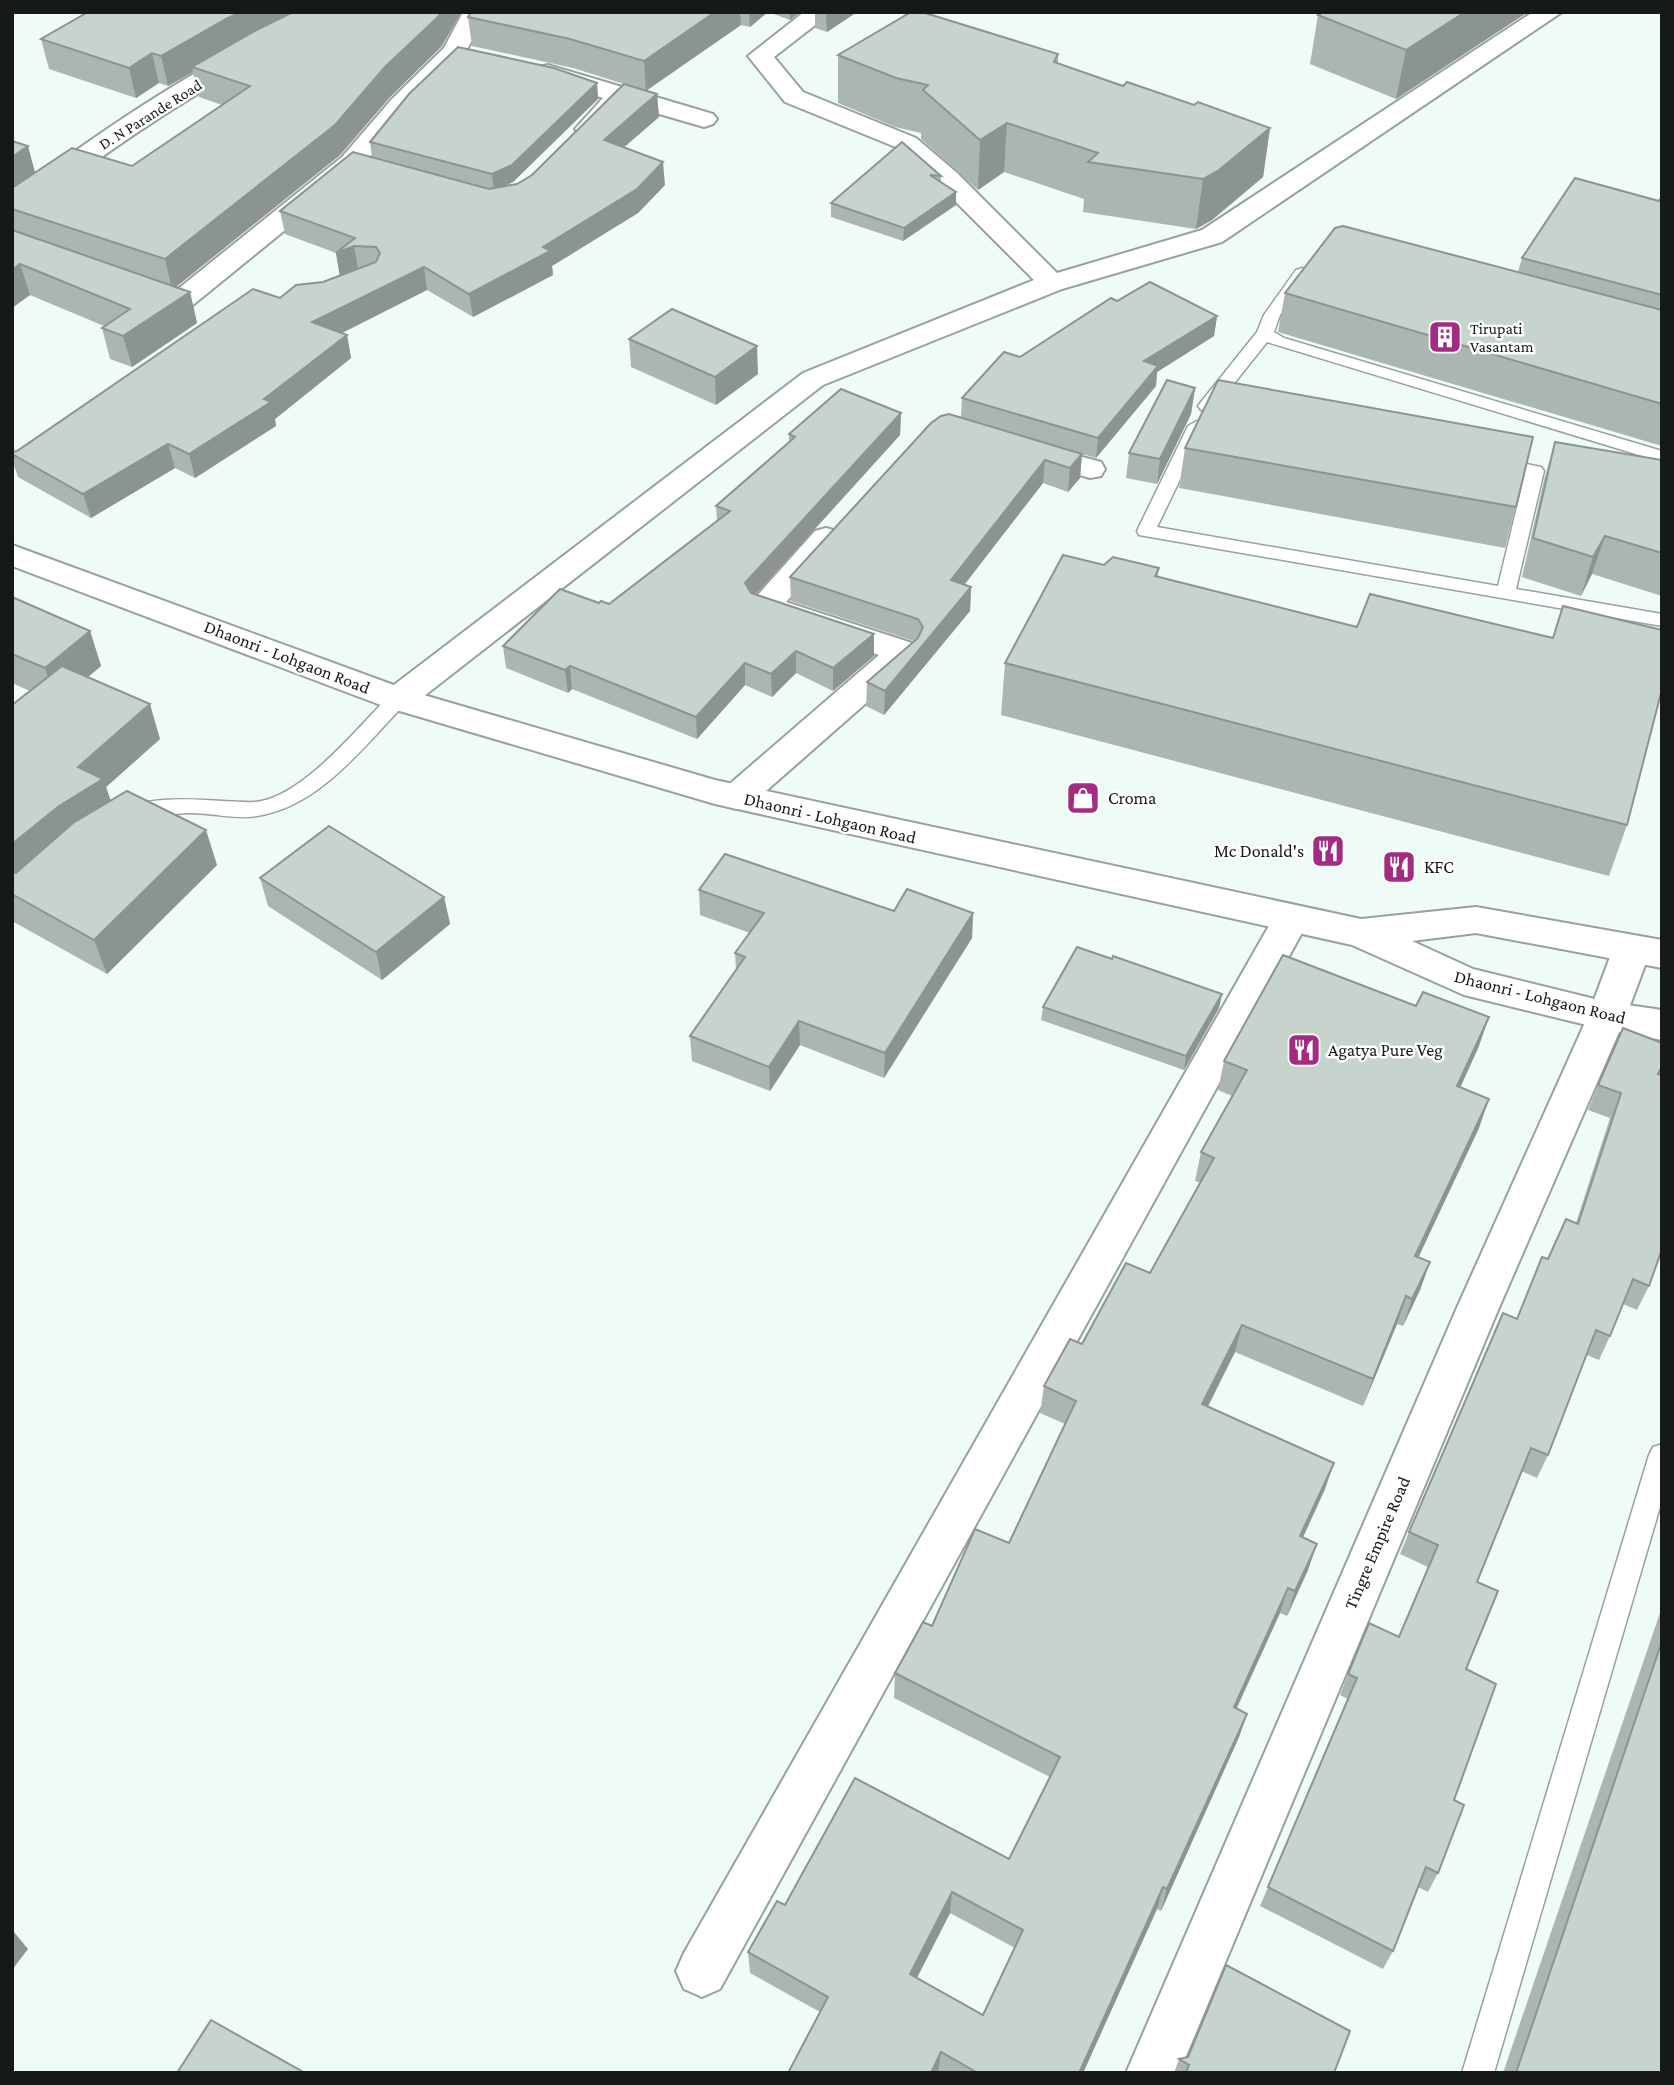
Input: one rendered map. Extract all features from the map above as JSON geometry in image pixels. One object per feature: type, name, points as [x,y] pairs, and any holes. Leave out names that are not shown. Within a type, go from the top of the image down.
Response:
[{"type":"street","name":"D. N Parande Road","points":[[12,210],[113,134],[290,30],[333,12]]},
{"type":"street","points":[[209,317],[165,299],[351,163],[401,104],[466,54],[475,12]]},
{"type":"street","points":[[820,12],[760,56],[794,97],[907,143],[948,179],[1052,284]]},
{"type":"street","points":[[398,699],[813,379],[1052,284],[1212,236],[1550,12]]},
{"type":"street","points":[[527,68],[563,76],[704,119]]},
{"type":"street","points":[[574,142],[620,95]]},
{"type":"street","points":[[351,163],[377,170]]},
{"type":"street","points":[[1000,442],[1090,470]]},
{"type":"street","points":[[737,797],[903,652],[764,606],[845,517]]},
{"type":"street","name":"Dhaonri - Lohgaon Road","points":[[12,555],[398,699],[737,797],[1361,933],[1464,981],[1607,1016],[1662,1025]]},
{"type":"street","points":[[702,1971],[1292,920]]},
{"type":"street","points":[[1361,933],[1476,920],[1647,951]]},
{"type":"street","name":"Tingre Empire Road","points":[[1152,2073],[1477,1310],[1607,1016],[1647,951]]},
{"type":"lane","points":[[1317,260],[1310,262],[1272,315],[1265,333],[1207,406],[1146,531],[1662,620]]},
{"type":"lane","points":[[1265,333],[1278,342],[1662,457]]},
{"type":"lane","points":[[1207,406],[1234,412]]},
{"type":"lane","points":[[1480,460],[1535,471],[1506,591]]},
{"type":"lane","points":[[113,824],[152,808],[192,804],[254,809],[277,804],[300,793],[398,699]]},
{"type":"lane","points":[[1478,2073],[1662,1455]]},
{"type":"building","points":[[88,12],[241,12],[161,56],[152,53],[129,68],[41,39]]},
{"type":"building","points":[[293,12],[441,12],[385,67],[335,125],[165,259],[12,209],[12,188],[72,148],[132,166],[250,86],[192,67]]},
{"type":"building","points":[[471,12],[715,12],[644,61],[570,39],[468,17]]},
{"type":"building","points":[[911,12],[922,12],[1058,54],[1054,62],[1123,86],[1127,82],[1194,105],[1198,102],[1270,128],[1219,170],[1203,179],[1088,162],[1098,153],[1007,123],[980,140],[923,90],[928,85],[896,78],[838,55]]},
{"type":"building","points":[[1323,12],[1465,12],[1406,50],[1318,15]]},
{"type":"building","points":[[458,47],[554,68],[597,83],[512,165],[492,174],[370,142],[409,94]]},
{"type":"building","points":[[624,84],[657,94],[604,140],[663,162],[637,189],[543,247],[550,251],[469,294],[424,267],[312,322],[347,335],[264,399],[271,402],[189,454],[168,444],[83,494],[12,454],[253,289],[280,298],[296,285],[323,282],[376,262],[380,253],[376,247],[354,246],[336,253],[355,238],[280,211],[353,152],[489,189],[517,184],[532,175]]},
{"type":"building","points":[[12,141],[28,146],[12,157]]},
{"type":"building","points":[[902,142],[941,176],[930,175],[956,192],[904,228],[831,203]]},
{"type":"building","points":[[1575,178],[1659,201],[1662,196],[1662,295],[1522,258]]},
{"type":"building","points":[[1343,226],[1662,310],[1662,404],[1285,293],[1335,228]]},
{"type":"building","points":[[12,230],[190,292],[123,336],[102,328],[130,309],[20,264],[12,270]]},
{"type":"building","points":[[1150,282],[1217,316],[1144,361],[1158,366],[1098,438],[962,398],[1004,352],[1020,357],[1111,298],[1117,301]]},
{"type":"building","points":[[672,309],[757,346],[715,377],[629,339]]},
{"type":"building","points":[[1167,380],[1195,388],[1160,459],[1129,453]]},
{"type":"building","points":[[1218,380],[1533,437],[1516,507],[1185,448]]},
{"type":"building","points":[[841,389],[901,413],[745,583],[751,593],[874,634],[833,668],[796,651],[771,674],[745,663],[696,717],[570,666],[565,670],[503,646],[560,589],[609,604],[730,511],[716,506],[795,437],[789,434]]},
{"type":"building","points":[[949,414],[1082,454],[1070,468],[1045,460],[951,580],[971,587],[885,691],[867,682],[918,638],[923,627],[918,619],[790,577],[931,423]]},
{"type":"building","points":[[1555,442],[1662,460],[1662,553],[1605,536],[1593,557],[1533,538]]},
{"type":"building","points":[[1063,555],[1104,565],[1113,557],[1159,568],[1155,576],[1357,627],[1370,594],[1553,638],[1563,606],[1662,630],[1662,689],[1627,825],[1005,663]]},
{"type":"building","points":[[12,597],[90,631],[45,668],[12,654]]},
{"type":"building","points":[[62,666],[150,704],[78,767],[103,779],[59,806],[12,844],[12,705]]},
{"type":"building","points":[[127,791],[206,830],[94,940],[12,894],[12,872],[16,873],[73,823]]},
{"type":"building","points":[[329,826],[444,897],[376,952],[260,878]]},
{"type":"building","points":[[725,854],[894,911],[907,889],[973,913],[885,1053],[799,1021],[769,1067],[690,1036],[745,957],[735,953],[764,913],[699,890]]},
{"type":"building","points":[[1077,947],[1112,959],[1113,956],[1222,994],[1186,1056],[1043,1007]]},
{"type":"building","points":[[1283,955],[1416,1006],[1423,992],[1489,1017],[1457,1086],[1489,1099],[1415,1256],[1430,1262],[1412,1299],[1406,1296],[1373,1379],[1242,1325],[1202,1404],[1334,1463],[1300,1536],[1317,1544],[1295,1591],[1288,1588],[1234,1707],[1247,1714],[1167,1889],[1163,1887],[1079,2073],[978,2073],[941,2052],[931,2073],[788,2073],[828,1997],[748,1952],[777,1901],[785,1905],[855,1778],[1009,1859],[1060,1757],[895,1673],[923,1622],[932,1626],[975,1529],[1009,1543],[1076,1401],[1044,1386],[1070,1339],[1082,1344],[1126,1263],[1150,1273],[1214,1158],[1201,1152],[1247,1070],[1224,1061]],"holes":[[[952,1892],[1023,1930],[983,2015],[910,1974]]]},
{"type":"building","points":[[1623,1028],[1662,1043],[1662,1066],[1658,1074],[1662,1075],[1662,1249],[1649,1286],[1633,1279],[1610,1336],[1596,1330],[1548,1455],[1531,1448],[1477,1582],[1498,1591],[1466,1669],[1496,1684],[1454,1800],[1464,1805],[1438,1873],[1426,1867],[1393,1951],[1268,1887],[1357,1678],[1348,1674],[1369,1623],[1399,1637],[1438,1545],[1409,1532],[1503,1313],[1517,1319],[1542,1257],[1548,1259],[1566,1219],[1578,1224],[1621,1093],[1598,1085]]},
{"type":"building","points":[[1662,1641],[1662,2073],[1516,2073]]},
{"type":"building","points":[[1226,1965],[1350,2031],[1334,2073],[1186,2073],[1189,2065],[1179,2059],[1188,2057]]},
{"type":"building","points":[[211,2020],[305,2073],[177,2073]]},
{"type":"place","name":"Tirupati Vasantam","points":[[1445,337]]},
{"type":"place","name":"Croma","points":[[1083,798]]},
{"type":"place","name":"Mc Donald's","points":[[1328,851]]},
{"type":"place","name":"KFC","points":[[1399,867]]},
{"type":"place","name":"Agatya Pure Veg","points":[[1304,1050]]}]
